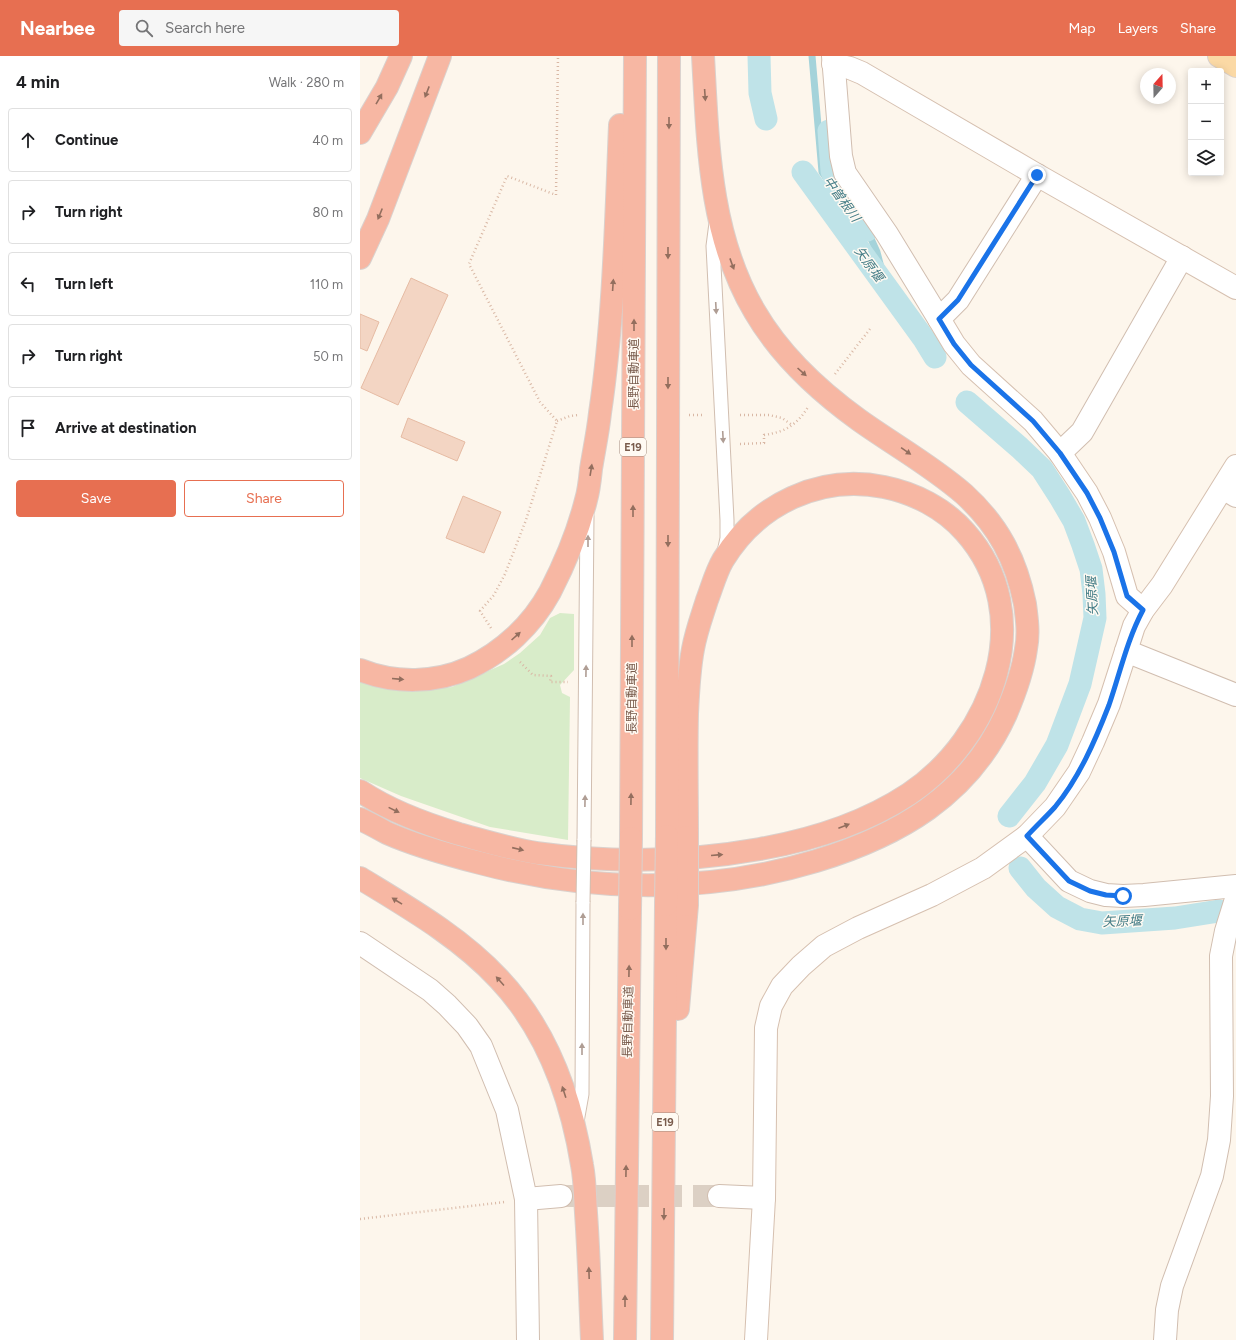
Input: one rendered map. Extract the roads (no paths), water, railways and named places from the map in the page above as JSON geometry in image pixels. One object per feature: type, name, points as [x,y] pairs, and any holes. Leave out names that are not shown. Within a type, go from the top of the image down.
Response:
[{"type":"highway","points":[[360,133],[386,87],[401,56]]},
{"type":"highway","points":[[360,258],[378,219],[440,56]]},
{"type":"highway","points":[[360,670],[390,678],[414,681],[436,678],[460,672],[479,663],[499,651],[520,633],[549,593],[566,558],[586,499],[606,372],[614,280],[623,56]]},
{"type":"highway","name":"長野自動車道","points":[[625,1340],[630,909],[635,56]]},
{"type":"highway","name":"E19","points":[[662,1340],[664,1185],[676,905],[677,836],[669,56]]},
{"type":"highway","points":[[360,819],[389,834],[440,852],[506,870],[572,882],[644,885],[702,884],[732,880],[808,863],[847,851],[910,822],[936,803],[980,760],[997,733],[1011,703],[1021,675],[1027,647],[1027,619],[1022,592],[1013,560],[1001,536],[985,516],[954,486],[938,473],[857,419],[793,364],[755,314],[740,284],[726,247],[717,213],[710,164],[702,56]]},
{"type":"highway","points":[[360,791],[398,812],[435,827],[482,841],[533,852],[569,856],[636,860],[735,853],[766,848],[832,830],[863,819],[888,807],[911,793],[931,777],[948,759],[966,738],[979,717],[991,691],[998,669],[1002,647],[1000,602],[994,580],[982,554],[964,531],[943,512],[920,498],[894,489],[870,484],[843,484],[818,488],[795,496],[771,509],[750,527],[738,540],[723,560],[714,580],[693,648],[688,687],[686,736],[677,836]]},
{"type":"highway","points":[[360,878],[446,933],[474,955],[500,980],[522,1007],[542,1039],[565,1092],[575,1130],[582,1166],[588,1247],[592,1340]]},
{"type":"main road","points":[[1219,56],[1236,66]]},
{"type":"street","points":[[1143,610],[1127,596],[1114,552],[1100,518],[1087,493],[1060,453],[1033,421],[971,365],[954,344],[887,234],[845,173],[841,156],[833,60],[862,73],[1037,175],[1236,288]]},
{"type":"street","points":[[939,319],[958,300],[1037,175]]},
{"type":"street","points":[[1060,453],[1082,432],[1182,257]]},
{"type":"street","points":[[756,1340],[764,1198],[766,1028],[771,1006],[782,986],[801,966],[824,946],[858,928],[932,895],[983,868],[1027,836],[1055,807],[1079,772],[1093,742],[1109,704],[1134,626],[1143,610],[1229,492],[1236,466]]},
{"type":"street","points":[[1126,651],[1236,694]]},
{"type":"street","points":[[1027,836],[1069,881],[1090,891],[1106,895],[1144,895],[1236,886]]},
{"type":"street","points":[[1165,1340],[1167,1310],[1172,1286],[1212,1176],[1220,1140],[1222,1096],[1221,956],[1226,931],[1236,899]]},
{"type":"street","points":[[360,943],[430,990],[467,1026],[481,1046],[507,1110],[526,1199],[528,1340]]},
{"type":"street","points":[[526,1199],[561,1196]]},
{"type":"street","points":[[719,1196],[764,1198]]},
{"type":"lane","points":[[717,213],[713,246],[727,520],[727,538],[723,560]]},
{"type":"lane","points":[[575,1130],[582,1094],[588,537],[586,499]]},
{"type":"waterway","name":"矢原堰","points":[[759,56],[760,93],[766,119]]},
{"type":"waterway","name":"中曽根川","points":[[812,56],[822,172],[858,223],[867,230],[877,252],[886,287]]},
{"type":"waterway","points":[[829,131],[832,171],[837,184],[867,230]]},
{"type":"waterway","name":"矢原堰","points":[[803,172],[924,339],[935,357]]},
{"type":"waterway","name":"矢原堰","points":[[967,402],[1042,469],[1074,521],[1091,569],[1094,594],[1095,618],[1080,684],[1057,745],[1035,783],[1009,816]]},
{"type":"waterway","name":"矢原堰","points":[[1020,868],[1036,888],[1057,907],[1080,919],[1102,923],[1175,918],[1219,911]]},
{"type":"tunnel","points":[[561,1196],[719,1196]]}]
